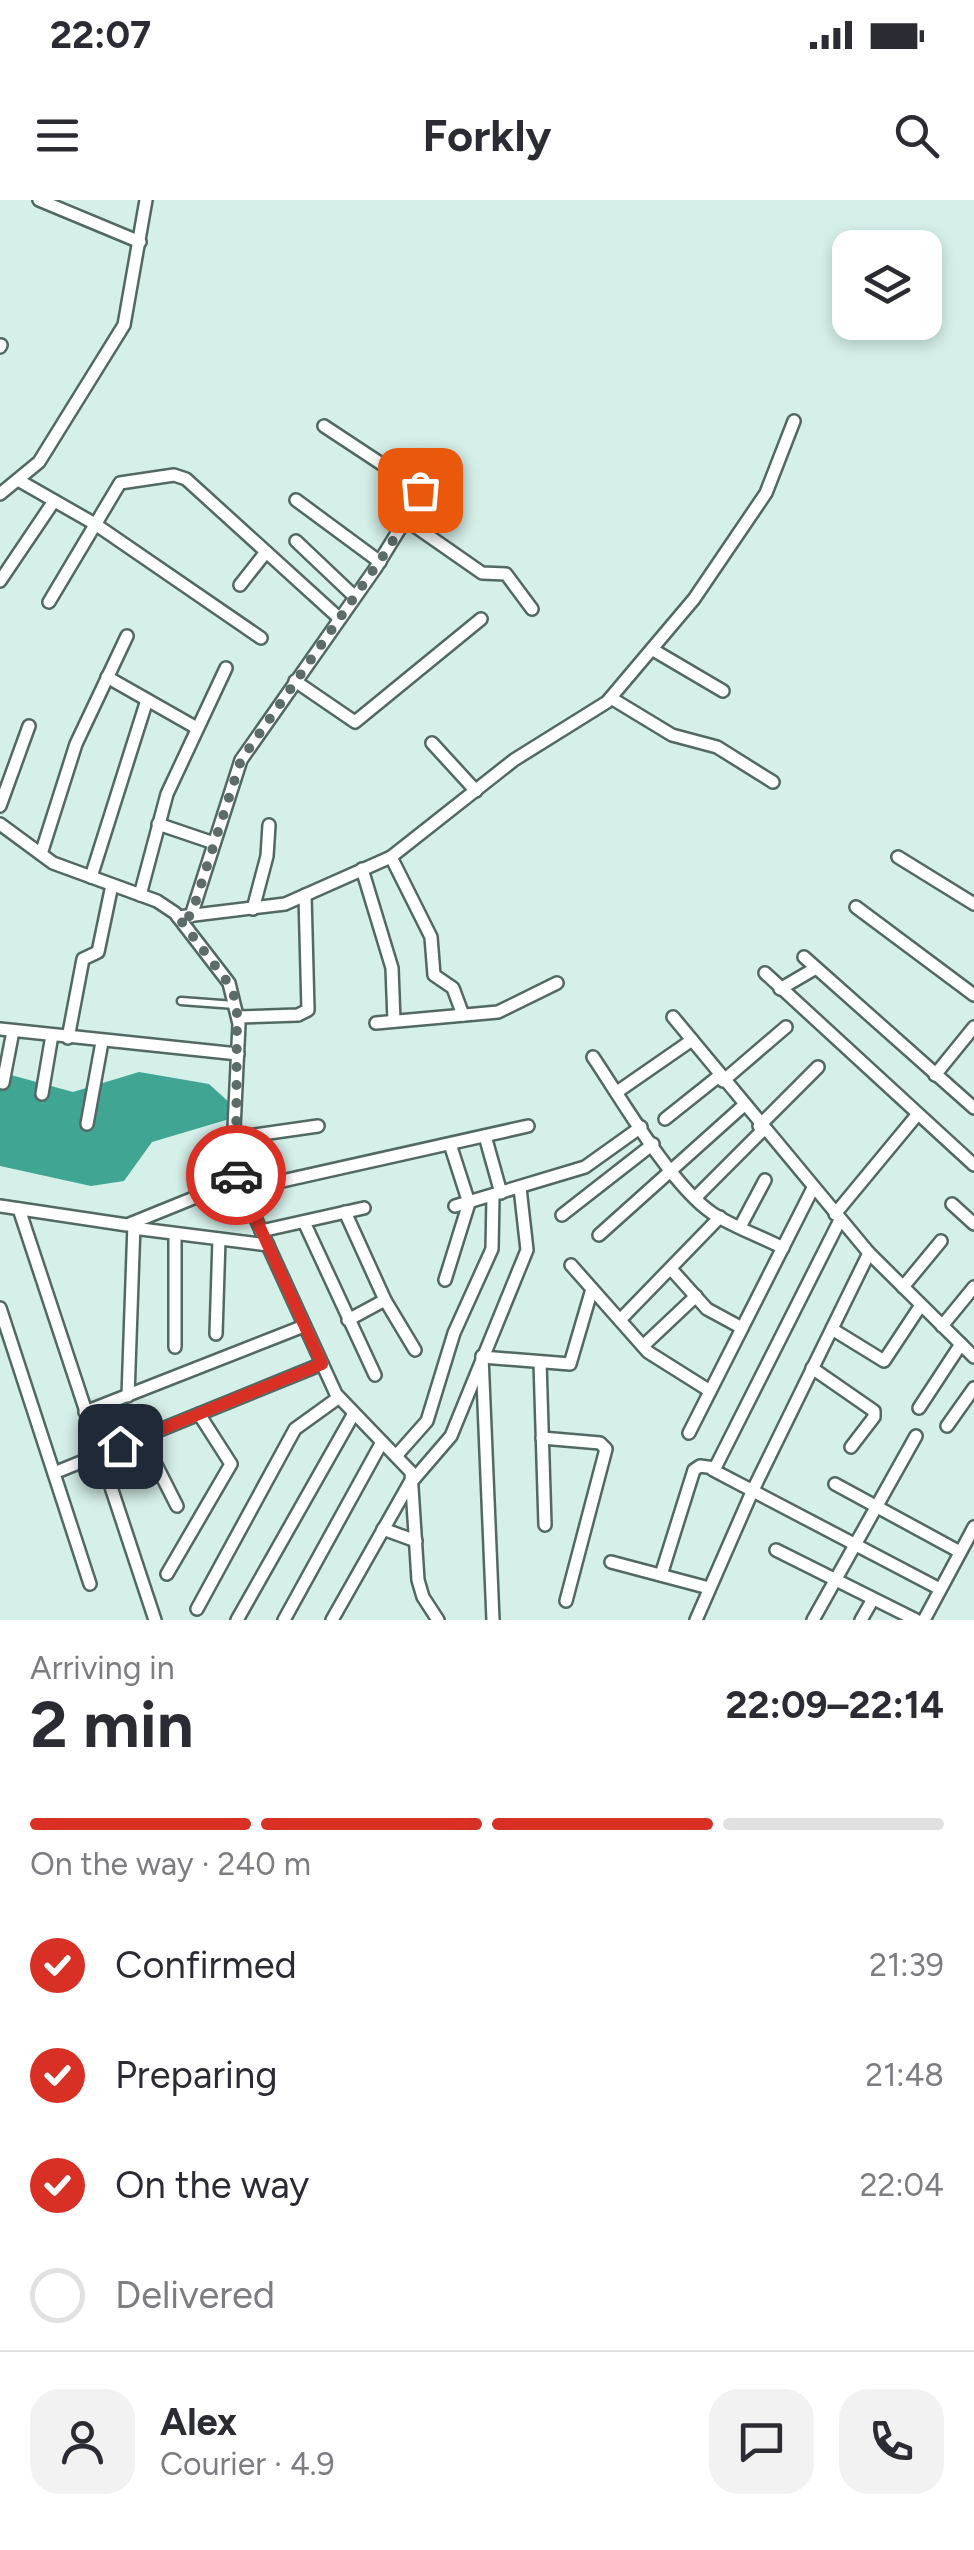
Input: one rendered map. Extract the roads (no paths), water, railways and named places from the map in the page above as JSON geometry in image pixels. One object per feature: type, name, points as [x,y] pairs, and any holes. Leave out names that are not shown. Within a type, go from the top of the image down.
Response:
[{"type":"street","points":[[39,200],[140,242]]},
{"type":"street","points":[[0,494],[38,462],[124,324],[146,200]]},
{"type":"street","points":[[0,824],[41,854],[185,916],[253,909],[305,895],[390,857],[514,760],[611,698],[654,651],[766,493],[794,421]]},
{"type":"street","points":[[185,916],[241,760],[380,562],[420,490],[324,426]]},
{"type":"street","points":[[49,602],[123,481],[180,476],[339,618]]},
{"type":"street","points":[[18,480],[94,524],[261,638]]},
{"type":"street","points":[[0,580],[54,500]]},
{"type":"street","points":[[296,500],[380,562]]},
{"type":"street","points":[[406,520],[482,573],[504,573],[532,609]]},
{"type":"street","points":[[296,542],[354,596]]},
{"type":"street","points":[[240,585],[266,552]]},
{"type":"street","points":[[296,681],[355,722],[481,619]]},
{"type":"street","points":[[41,854],[76,744],[127,636]]},
{"type":"street","points":[[654,651],[723,691]]},
{"type":"street","points":[[140,895],[158,824],[194,727],[226,668]]},
{"type":"street","points":[[107,677],[194,727]]},
{"type":"street","points":[[611,698],[672,735],[717,748],[773,782]]},
{"type":"street","points":[[91,877],[147,700]]},
{"type":"street","points":[[0,806],[29,726]]},
{"type":"street","points":[[432,743],[476,791]]},
{"type":"street","points":[[158,824],[214,843]]},
{"type":"street","points":[[253,909],[268,856],[269,825]]},
{"type":"street","points":[[390,857],[431,937],[434,975],[453,988],[463,1015]]},
{"type":"street","points":[[898,857],[974,904]]},
{"type":"street","points":[[362,870],[392,968],[394,1021]]},
{"type":"street","points":[[68,1038],[83,960],[98,952],[112,885]]},
{"type":"street","points":[[238,1011],[298,1015],[308,1010],[305,895]]},
{"type":"street","points":[[856,907],[974,995]]},
{"type":"street","points":[[185,916],[229,984],[238,1011],[234,1138],[240,1185],[338,1398],[413,1478],[423,1597],[438,1620]]},
{"type":"street","points":[[804,957],[974,1108]]},
{"type":"street","points":[[780,988],[816,968]]},
{"type":"street","points":[[765,973],[974,1165]]},
{"type":"street","points":[[376,1023],[498,1012],[557,983]]},
{"type":"street","points":[[673,1017],[868,1253],[974,1357]]},
{"type":"street","points":[[664,1118],[786,1026]]},
{"type":"street","points":[[3,1083],[6,1030],[238,1054]]},
{"type":"street","points":[[936,1075],[972,1033]]},
{"type":"street","points":[[42,1094],[52,1036]]},
{"type":"street","points":[[618,1092],[692,1040]]},
{"type":"street","points":[[88,1124],[102,1042]]},
{"type":"street","points":[[593,1057],[653,1144],[696,1197],[720,1217],[783,1248]]},
{"type":"street","points":[[696,1197],[818,1067]]},
{"type":"street","points":[[599,1235],[743,1106]]},
{"type":"street","points":[[713,1470],[837,1217],[917,1115]]},
{"type":"street","points":[[234,1138],[318,1126]]},
{"type":"street","points":[[134,1226],[240,1185],[528,1126]]},
{"type":"street","points":[[455,1206],[586,1167],[642,1127]]},
{"type":"street","points":[[396,1456],[427,1421],[452,1339],[492,1249],[497,1195],[485,1136]]},
{"type":"street","points":[[445,1280],[469,1203],[450,1144]]},
{"type":"street","points":[[562,1215],[653,1144]]},
{"type":"street","points":[[740,1227],[765,1180]]},
{"type":"street","points":[[332,1620],[413,1478],[451,1436],[529,1241],[520,1188]]},
{"type":"street","points":[[688,1433],[812,1188]]},
{"type":"street","points":[[952,1204],[974,1224]]},
{"type":"street","points":[[0,1206],[268,1245]]},
{"type":"street","points":[[261,1231],[364,1208]]},
{"type":"street","points":[[19,1209],[156,1620]]},
{"type":"street","points":[[345,1212],[384,1300],[414,1350]]},
{"type":"street","points":[[620,1320],[720,1217]]},
{"type":"street","points":[[304,1222],[375,1374]]},
{"type":"street","points":[[128,1396],[134,1226]]},
{"type":"street","points":[[175,1348],[176,1234]]},
{"type":"street","points":[[216,1334],[219,1239]]},
{"type":"street","points":[[903,1287],[942,1241]]},
{"type":"street","points":[[696,1620],[752,1492],[868,1253]]},
{"type":"street","points":[[571,1265],[664,1365],[710,1390]]},
{"type":"street","points":[[671,1269],[715,1314],[742,1328]]},
{"type":"street","points":[[942,1326],[974,1287]]},
{"type":"street","points":[[482,1354],[567,1365],[572,1361],[592,1289]]},
{"type":"street","points":[[643,1346],[696,1296]]},
{"type":"street","points":[[348,1320],[384,1300]]},
{"type":"street","points":[[832,1329],[884,1361],[921,1304]]},
{"type":"street","points":[[0,1308],[90,1584]]},
{"type":"street","points":[[85,1412],[304,1326]]},
{"type":"street","points":[[920,1408],[961,1344]]},
{"type":"street","points":[[482,1354],[493,1620]]},
{"type":"street","points":[[540,1362],[544,1526]]},
{"type":"street","points":[[54,1473],[322,1364]]},
{"type":"street","points":[[812,1368],[874,1410],[874,1417],[851,1447]]},
{"type":"street","points":[[947,1426],[974,1388]]},
{"type":"street","points":[[196,1610],[296,1429],[338,1398]]},
{"type":"street","points":[[167,1574],[230,1464],[199,1414]]},
{"type":"street","points":[[237,1620],[353,1415]]},
{"type":"street","points":[[813,1620],[916,1436]]},
{"type":"street","points":[[142,1438],[177,1506]]},
{"type":"street","points":[[542,1438],[600,1442],[606,1448],[566,1601]]},
{"type":"street","points":[[284,1620],[382,1442]]},
{"type":"street","points":[[661,1575],[694,1470],[700,1466],[938,1588]]},
{"type":"street","points":[[835,1484],[960,1552]]},
{"type":"street","points":[[924,1620],[974,1527]]},
{"type":"street","points":[[383,1529],[416,1541]]},
{"type":"street","points":[[776,1550],[916,1620]]},
{"type":"street","points":[[611,1562],[709,1588]]},
{"type":"street","points":[[861,1620],[873,1599]]},
{"type":"lane","points":[[181,1001],[238,1011]]}]
